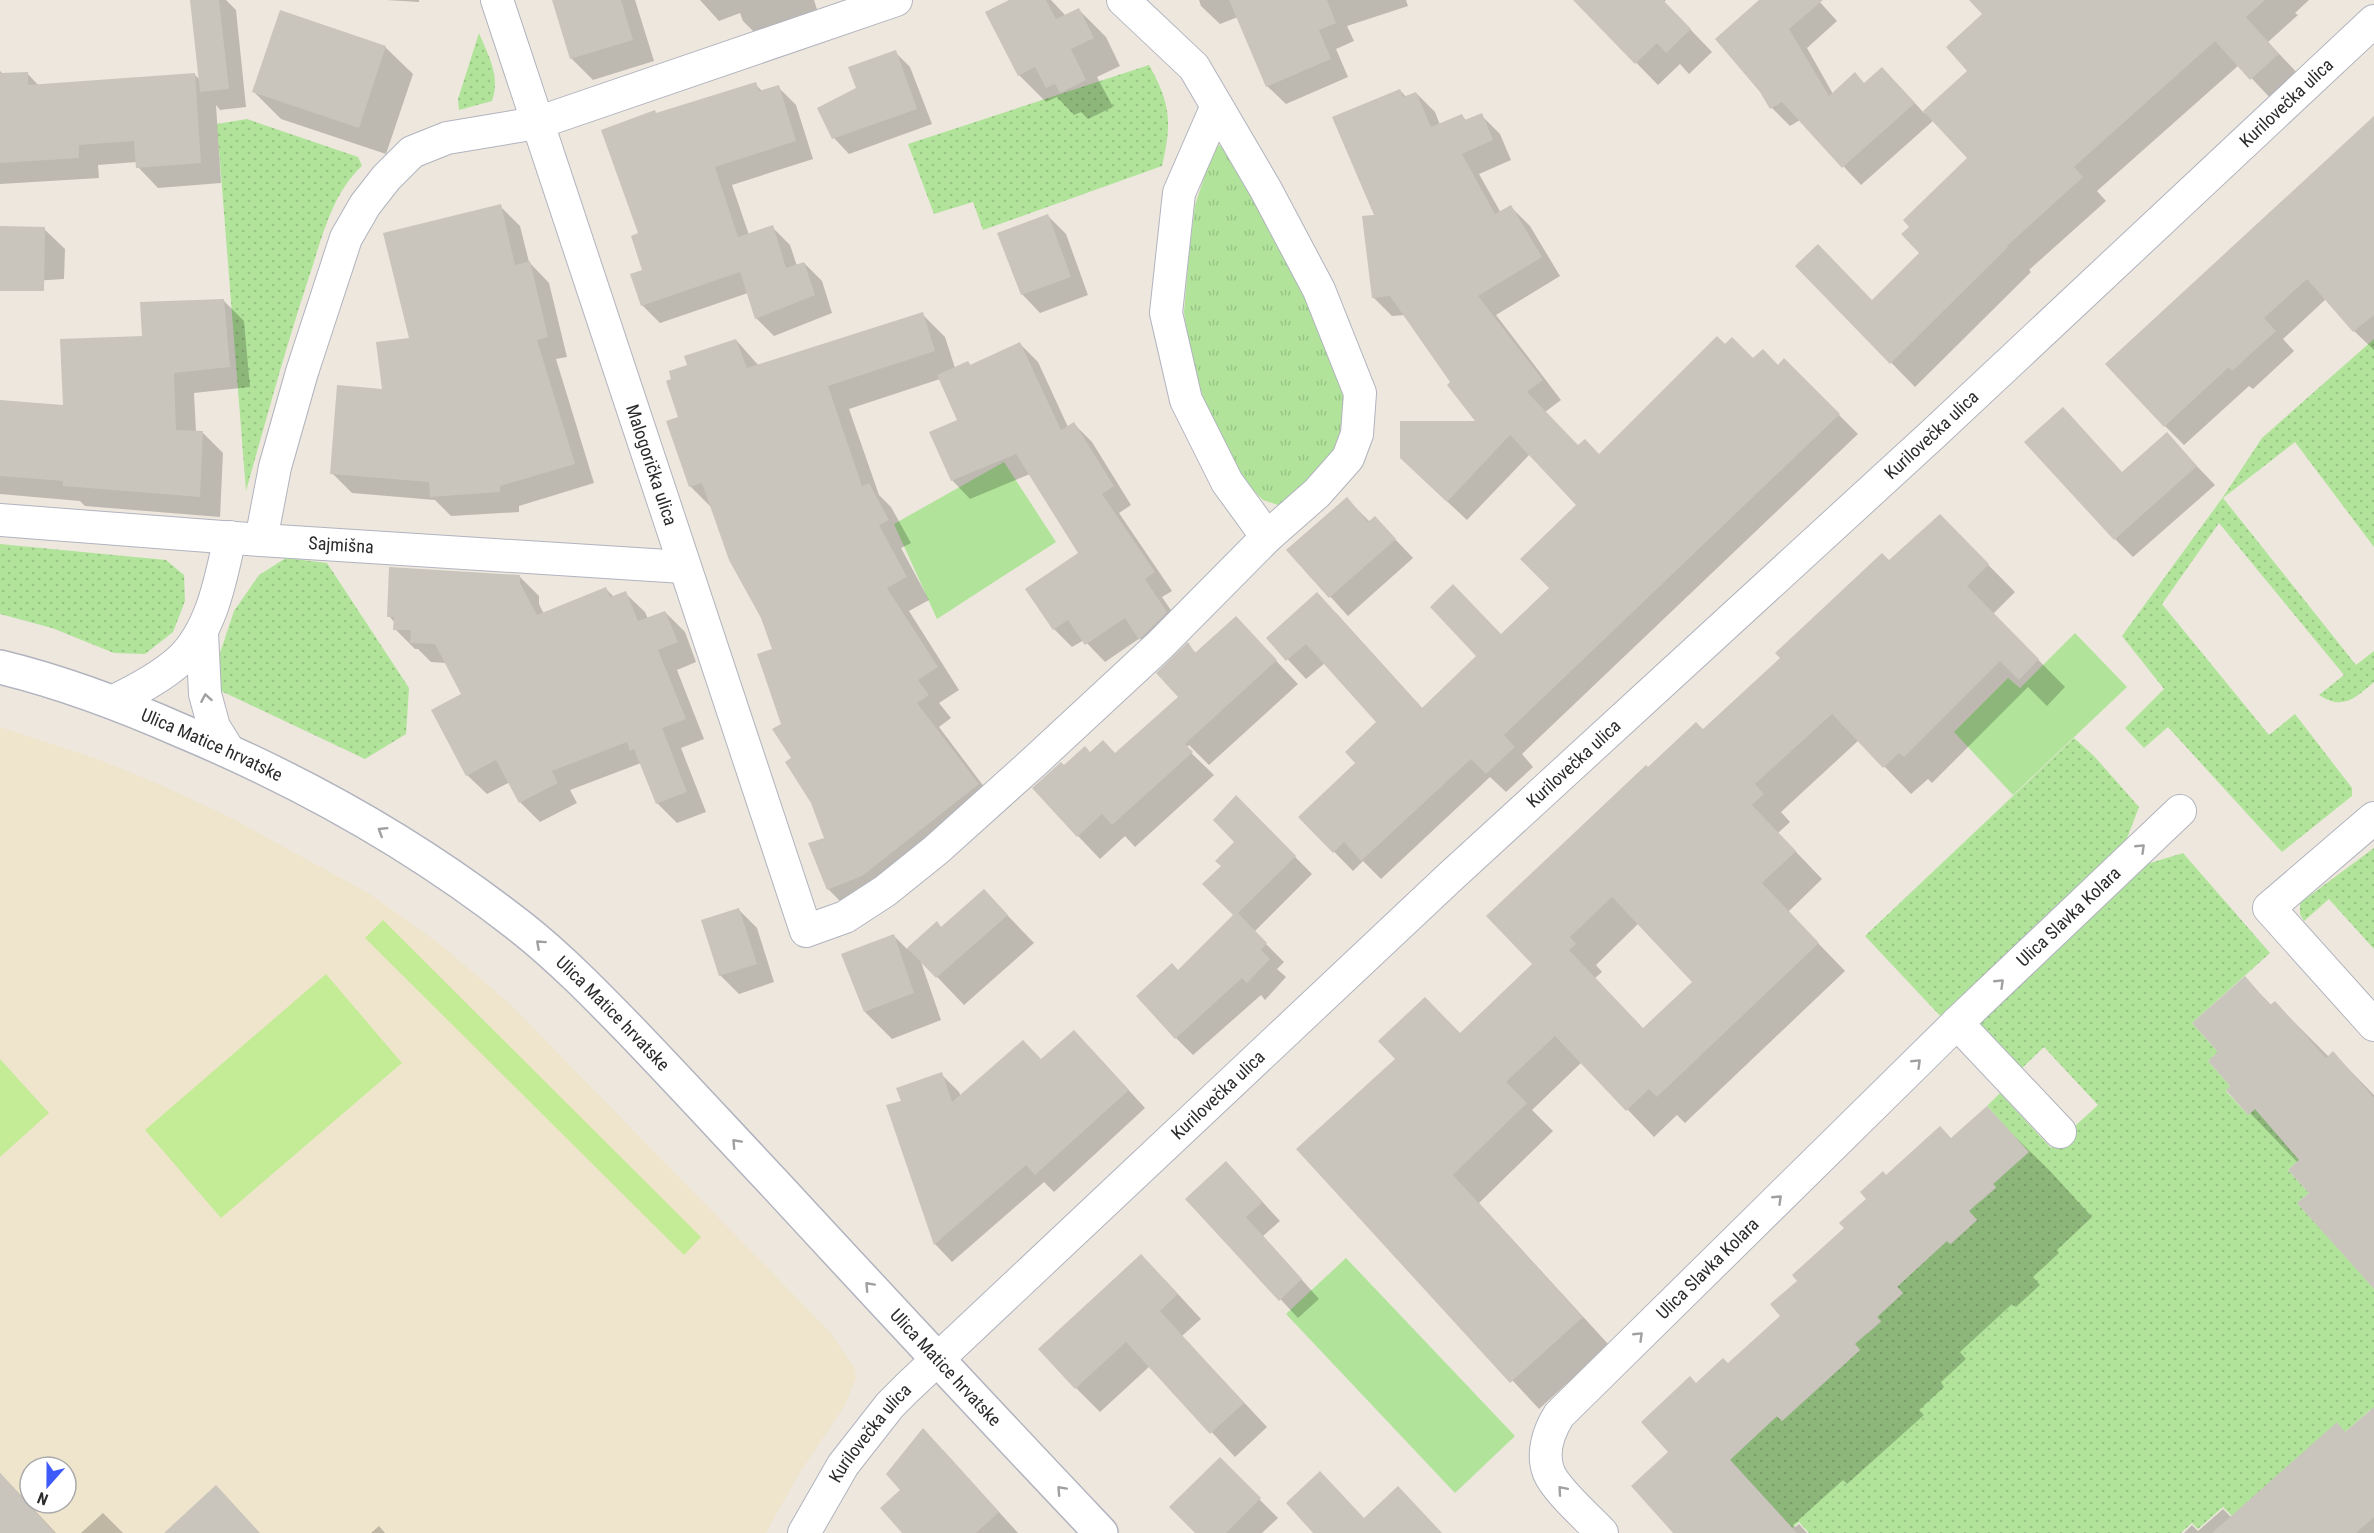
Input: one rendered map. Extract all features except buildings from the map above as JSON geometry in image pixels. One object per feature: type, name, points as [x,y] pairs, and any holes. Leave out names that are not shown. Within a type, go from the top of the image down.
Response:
[{"type":"main road","name":"Ulica Matice hrvatske","points":[[0,666],[112,702],[229,751],[335,803],[428,860],[523,929],[586,985],[682,1083],[1101,1533]]},
{"type":"street","name":"Malogorička ulica","points":[[496,0],[806,932],[836,921],[860,908],[936,850],[1160,645],[1267,537]]},
{"type":"street","points":[[261,540],[275,467],[305,362],[346,238],[365,205],[386,178],[412,152],[447,138],[537,123],[896,0]]},
{"type":"street","points":[[1123,0],[1194,68],[1266,190],[1319,290],[1360,393],[1357,434],[1348,458],[1317,493],[1267,537],[1227,482],[1186,400],[1166,313],[1179,194],[1216,108]]},
{"type":"street","name":"Kurilovečka ulica","points":[[804,1533],[843,1466],[863,1438],[891,1405],[938,1359],[1449,878],[1932,435],[2374,21]]},
{"type":"street","name":"Sajmišna","points":[[0,520],[261,540],[683,567]]},
{"type":"street","points":[[112,702],[135,691],[179,661],[202,633],[222,573],[230,537]]},
{"type":"street","points":[[202,633],[205,694],[214,727],[229,751]]},
{"type":"street","name":"Ulica Slavka Kolara","points":[[1602,1533],[1549,1473],[1547,1442],[1550,1429],[1558,1414],[1958,1023],[2180,810]]},
{"type":"street","points":[[2374,818],[2269,908],[2374,1025]]},
{"type":"street","points":[[1958,1023],[2060,1132]]},
{"type":"shaded area","points":[[0,727],[95,758],[166,787],[233,819],[370,894],[440,944],[510,1004],[829,1331],[854,1367],[856,1378],[845,1405],[800,1472],[766,1533],[0,1533]]},
{"type":"green space","points":[[479,33],[494,75],[492,101],[459,110],[458,99]]},
{"type":"green space","points":[[1149,65],[1162,91],[1168,114],[1162,166],[983,230],[973,202],[934,214],[908,144]]},
{"type":"green space","points":[[247,119],[358,157],[362,166],[342,190],[328,219],[246,491],[217,124]]},
{"type":"green space","points":[[1215,145],[1230,147],[1240,160],[1324,338],[1345,394],[1339,438],[1325,469],[1297,497],[1278,505],[1263,500],[1234,471],[1210,417],[1191,361],[1184,312],[1189,253],[1195,205]]},
{"type":"green space","points":[[2374,339],[2374,547],[2295,442],[2223,498],[2356,665],[2374,651],[2374,682],[2348,701],[2335,702],[2319,695],[2344,675],[2219,523],[2162,604],[2269,735],[2295,714],[2352,788],[2352,796],[2282,852],[2168,727],[2144,748],[2125,728],[2164,689],[2122,636],[2223,497],[2262,438]]},
{"type":"green space","points":[[1004,462],[1056,542],[937,619],[894,524]]},
{"type":"green space","points":[[0,544],[166,560],[184,575],[185,601],[173,632],[145,654],[114,653],[52,628],[0,614]]},
{"type":"green space","points":[[286,558],[327,563],[409,688],[406,734],[365,759],[219,690],[219,656],[234,611],[259,575]]},
{"type":"green space","points":[[2075,633],[2127,687],[2013,795],[1954,732],[2008,678],[2020,688]]},
{"type":"green space","points":[[2074,738],[2094,756],[2139,807],[2126,841],[1945,1021],[1865,936]]},
{"type":"green space","points":[[2374,848],[2374,949],[2329,899],[2304,921],[2300,914],[2300,903]]},
{"type":"green space","points":[[2183,853],[2270,953],[2192,1023],[2218,1052],[2208,1061],[2230,1086],[2226,1091],[2248,1115],[2255,1109],[2280,1137],[2305,1155],[2288,1170],[2309,1193],[2297,1203],[2346,1257],[2371,1278],[2368,1282],[2374,1289],[2374,1414],[2370,1410],[2345,1432],[2337,1423],[2232,1516],[2223,1507],[2198,1529],[2192,1523],[2181,1533],[1809,1533],[1799,1522],[1792,1528],[1723,1452],[1730,1459],[1777,1416],[1782,1421],[1860,1350],[1841,1329],[1868,1333],[1881,1322],[1877,1317],[1903,1293],[1893,1282],[1947,1241],[1951,1244],[1977,1220],[1957,1198],[1981,1201],[1996,1188],[1993,1184],[2028,1152],[1987,1106],[2000,1093],[2051,1148],[2098,1105],[2044,1047],[2020,1070],[1977,1025],[2147,864]]},
{"type":"green space","points":[[383,920],[701,1237],[684,1255],[365,938]]},
{"type":"green space","points":[[326,974],[402,1063],[221,1218],[145,1130]]},
{"type":"green space","points":[[0,1059],[49,1113],[0,1157]]},
{"type":"green space","points":[[1346,1258],[1515,1436],[1455,1493],[1286,1314]]}]
